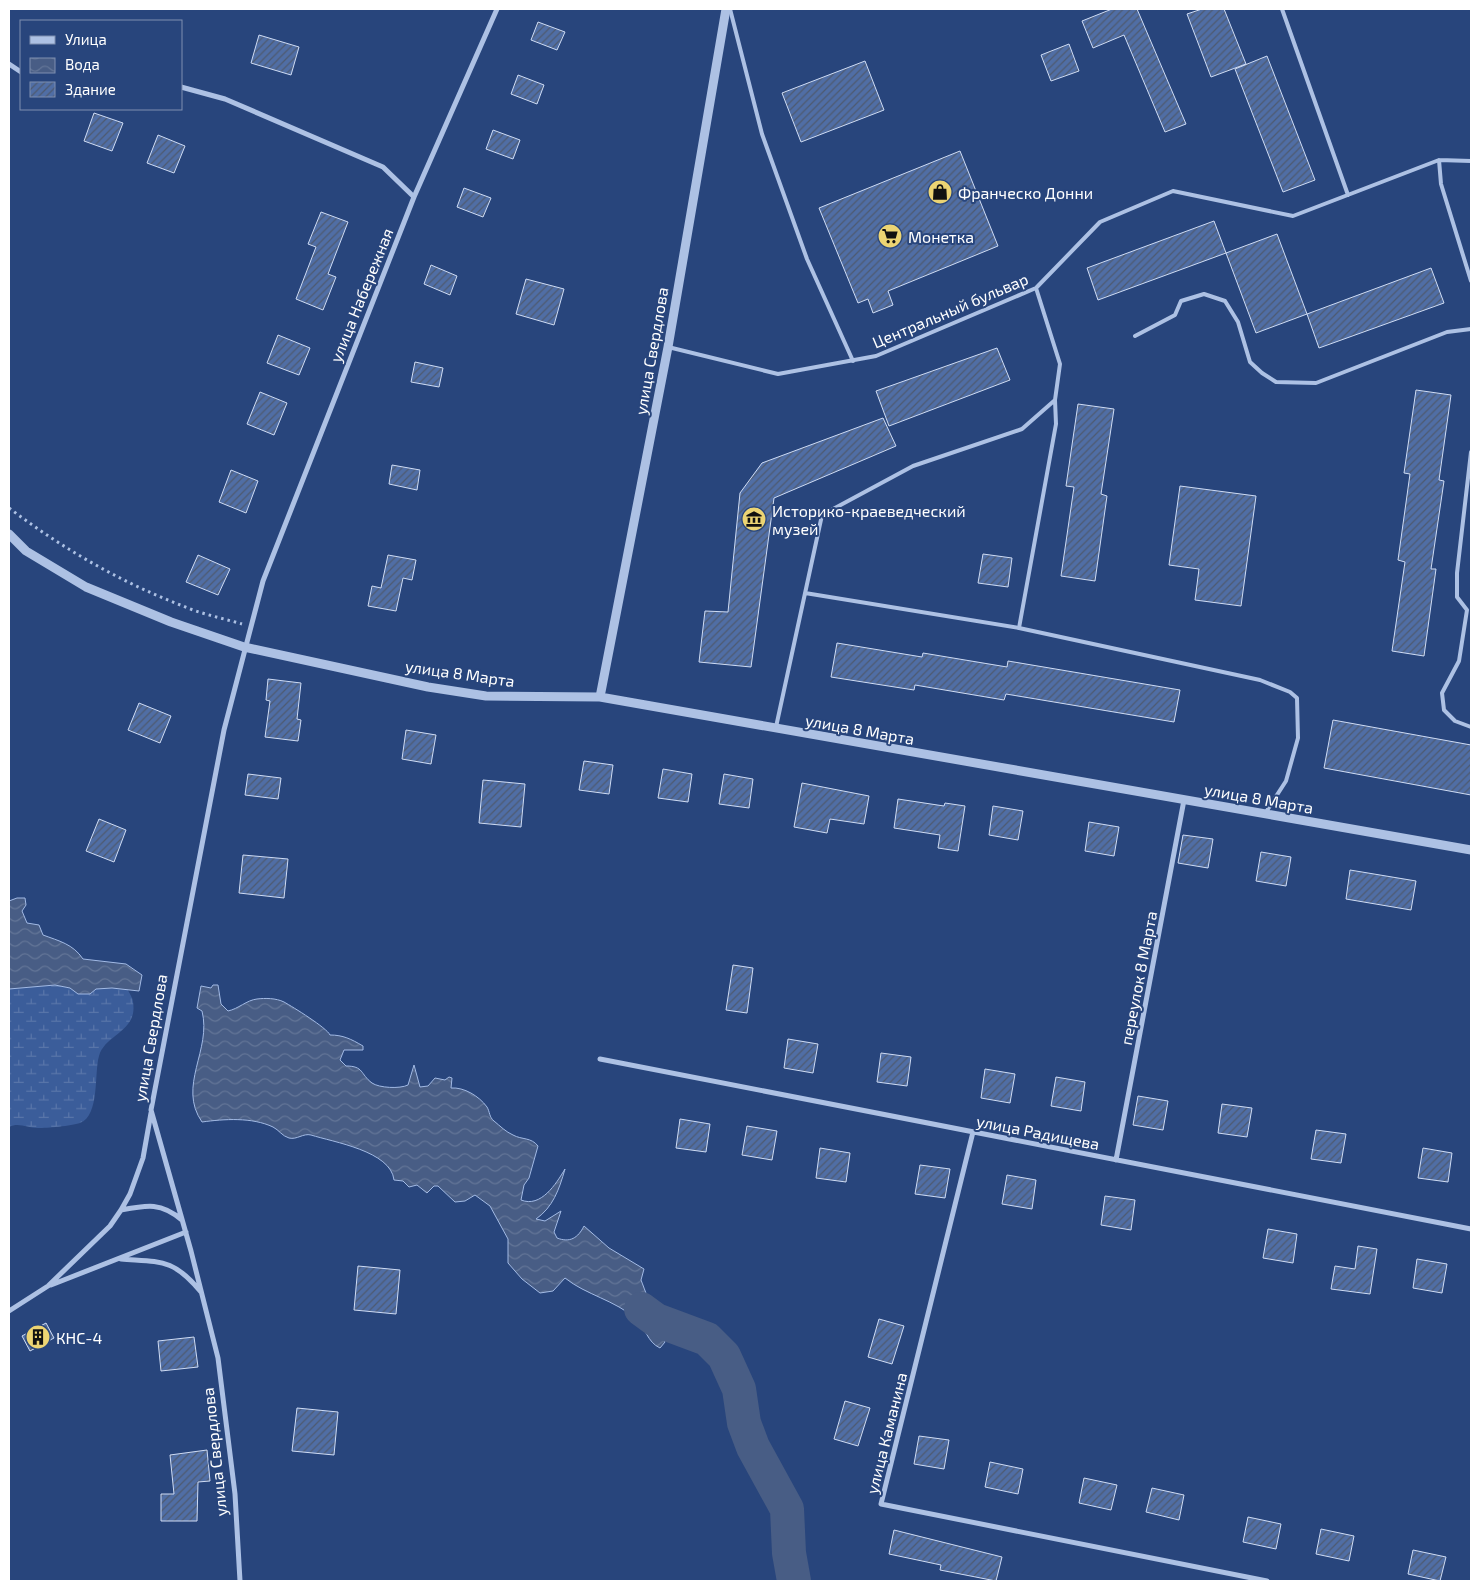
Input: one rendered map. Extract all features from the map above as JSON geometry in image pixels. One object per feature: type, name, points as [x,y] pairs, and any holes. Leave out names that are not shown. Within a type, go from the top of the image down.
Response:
[{"type":"street","name":"улица Набережная","points":[[244,647],[263,581],[414,197],[497,9]]},
{"type":"street","name":"улица Свердлова","points":[[600,697],[668,347],[726,9]]},
{"type":"street","points":[[9,64],[20,71]]},
{"type":"street","points":[[182,87],[224,99],[383,167],[414,197]]},
{"type":"street","name":"улица 8 Марта","points":[[9,534],[26,551],[86,587],[171,622],[244,647],[428,687],[486,696],[600,697],[775,730],[1471,850]]},
{"type":"street","name":"улица Свердлова","points":[[240,1581],[235,1494],[218,1358],[186,1232],[151,1110],[224,730],[244,647]]},
{"type":"street","name":"переулок 8 Марта","points":[[1116,1160],[1184,800]]},
{"type":"street","name":"улица Радищева","points":[[600,1059],[1471,1229]]},
{"type":"street","points":[[48,1286],[110,1226],[121,1210],[130,1194],[142,1158],[151,1110]]},
{"type":"street","name":"улица Каманина","points":[[974,1132],[882,1504],[1267,1581]]},
{"type":"street","points":[[121,1210],[147,1204],[171,1210],[183,1221]]},
{"type":"street","points":[[9,1311],[48,1286],[186,1232]]},
{"type":"street","points":[[118,1258],[164,1262],[186,1274],[202,1294]]},
{"type":"lane","points":[[730,9],[762,134],[808,259],[852,361]]},
{"type":"lane","points":[[1282,9],[1348,195]]},
{"type":"lane","name":"Центральный бульвар","points":[[668,347],[778,374],[876,356],[1036,288],[1100,222],[1173,191],[1293,216],[1439,160],[1471,161]]},
{"type":"lane","points":[[1439,160],[1441,184],[1471,281]]},
{"type":"lane","points":[[1019,628],[1056,424],[1055,400],[1060,364],[1036,288]]},
{"type":"lane","points":[[1134,336],[1175,315],[1182,301],[1204,294],[1225,301],[1238,322],[1250,362],[1276,382],[1316,384],[1447,332],[1471,329]]},
{"type":"lane","points":[[775,730],[822,515],[913,466],[1022,429],[1055,400]]},
{"type":"lane","points":[[1471,452],[1458,573],[1458,597],[1467,610],[1459,661],[1442,693],[1444,710],[1455,721],[1471,727]]},
{"type":"lane","points":[[1465,510],[1471,511]]},
{"type":"lane","points":[[805,593],[1019,628],[1260,680],[1290,692],[1297,698],[1298,738],[1286,781],[1264,814]]},
{"type":"path","points":[[9,508],[48,537],[122,580],[184,607],[250,626]]},
{"type":"green space","points":[[55,985],[70,988],[78,994],[90,993],[96,989],[127,988],[133,1002],[131,1020],[102,1049],[99,1056],[91,1112],[86,1119],[80,1123],[59,1127],[34,1128],[16,1125],[9,1127],[9,989]]},
{"type":"water","points":[[25,898],[26,905],[22,911],[27,923],[39,925],[43,935],[70,946],[83,959],[126,964],[142,975],[139,991],[112,988],[96,989],[90,994],[78,994],[70,988],[55,985],[9,989],[9,901]]},
{"type":"water","points":[[213,985],[218,985],[221,1004],[228,1011],[253,1000],[267,998],[278,1000],[309,1018],[330,1035],[355,1041],[363,1046],[363,1050],[344,1050],[340,1060],[346,1066],[359,1069],[375,1085],[395,1087],[408,1085],[414,1065],[420,1087],[428,1086],[435,1078],[445,1080],[449,1077],[452,1078],[451,1088],[461,1089],[476,1096],[487,1107],[492,1119],[503,1129],[516,1137],[532,1141],[538,1146],[529,1178],[524,1185],[521,1200],[528,1202],[541,1198],[552,1188],[565,1169],[555,1197],[547,1209],[536,1219],[545,1221],[561,1211],[554,1232],[557,1238],[570,1240],[579,1234],[584,1226],[609,1248],[644,1269],[641,1280],[652,1305],[660,1315],[677,1324],[682,1330],[661,1334],[665,1342],[660,1348],[649,1339],[636,1319],[628,1312],[582,1289],[565,1278],[553,1291],[540,1293],[522,1279],[508,1263],[508,1239],[490,1206],[475,1195],[465,1201],[455,1202],[438,1186],[434,1186],[427,1193],[417,1185],[409,1187],[403,1181],[394,1180],[390,1170],[383,1162],[372,1155],[360,1149],[311,1135],[289,1138],[273,1127],[247,1120],[202,1122],[195,1108],[193,1095],[204,1025],[202,1011],[197,1008],[201,986],[211,988]]},
{"type":"building","points":[[1112,9],[1137,9],[1186,124],[1165,132],[1124,35],[1093,48],[1082,21]]},
{"type":"building","points":[[1202,9],[1224,9],[1246,64],[1211,77],[1187,14]]},
{"type":"building","points":[[538,22],[565,32],[557,50],[531,40]]},
{"type":"building","points":[[259,35],[299,47],[291,75],[251,63]]},
{"type":"building","points":[[1069,44],[1079,71],[1051,81],[1041,55]]},
{"type":"building","points":[[1267,56],[1315,180],[1283,192],[1235,69]]},
{"type":"building","points":[[865,61],[884,110],[801,142],[782,93]]},
{"type":"building","points":[[518,75],[544,85],[537,104],[511,94]]},
{"type":"building","points":[[94,113],[123,123],[112,151],[84,141]]},
{"type":"building","points":[[493,130],[520,140],[513,159],[486,149]]},
{"type":"building","points":[[158,135],[185,146],[174,173],[147,163]]},
{"type":"building","points":[[960,151],[998,246],[888,291],[893,305],[873,313],[868,299],[858,303],[819,208]]},
{"type":"building","points":[[464,188],[491,198],[483,217],[457,207]]},
{"type":"building","points":[[321,212],[348,222],[328,274],[336,277],[323,310],[296,299],[316,247],[308,244]]},
{"type":"building","points":[[1214,221],[1226,253],[1098,300],[1087,268]]},
{"type":"building","points":[[1277,234],[1307,314],[1256,333],[1226,253]]},
{"type":"building","points":[[431,265],[457,276],[450,295],[424,284]]},
{"type":"building","points":[[1431,268],[1444,303],[1319,348],[1307,314]]},
{"type":"building","points":[[526,279],[564,289],[554,325],[516,314]]},
{"type":"building","points":[[278,335],[310,348],[299,375],[267,363]]},
{"type":"building","points":[[997,348],[1010,380],[889,426],[876,391]]},
{"type":"building","points":[[415,362],[443,368],[439,387],[411,382]]},
{"type":"building","points":[[1416,390],[1451,395],[1439,480],[1444,481],[1431,569],[1436,569],[1424,656],[1392,651],[1405,562],[1398,560],[1410,474],[1404,473]]},
{"type":"building","points":[[260,392],[287,403],[274,435],[247,424]]},
{"type":"building","points":[[1078,404],[1114,409],[1101,494],[1107,496],[1095,581],[1061,576],[1074,487],[1066,486]]},
{"type":"building","points":[[883,418],[896,446],[774,498],[751,667],[699,662],[705,611],[728,612],[740,493],[762,463]]},
{"type":"building","points":[[392,465],[420,470],[417,490],[389,484]]},
{"type":"building","points":[[231,470],[258,481],[246,513],[219,502]]},
{"type":"building","points":[[1180,486],[1256,496],[1241,606],[1195,600],[1199,569],[1169,565]]},
{"type":"building","points":[[983,554],[1012,558],[1008,587],[978,583]]},
{"type":"building","points":[[198,555],[230,569],[218,595],[186,582]]},
{"type":"building","points":[[388,555],[416,560],[412,580],[403,578],[396,611],[368,606],[372,586],[381,588]]},
{"type":"building","points":[[837,643],[922,657],[923,653],[1007,667],[1008,661],[1180,690],[1174,722],[1006,694],[1004,700],[915,685],[914,690],[831,677]]},
{"type":"building","points":[[268,679],[301,683],[297,719],[301,720],[298,741],[265,737],[270,701],[266,700]]},
{"type":"building","points":[[139,703],[171,716],[160,743],[128,730]]},
{"type":"building","points":[[1333,720],[1471,745],[1471,795],[1324,768]]},
{"type":"building","points":[[406,730],[436,735],[431,764],[402,759]]},
{"type":"building","points":[[584,761],[613,765],[609,794],[579,790]]},
{"type":"building","points":[[663,769],[692,774],[688,802],[658,798]]},
{"type":"building","points":[[248,774],[281,778],[278,799],[245,795]]},
{"type":"building","points":[[724,774],[753,779],[749,808],[719,804]]},
{"type":"building","points":[[483,780],[525,784],[521,827],[479,823]]},
{"type":"building","points":[[802,783],[869,796],[864,824],[830,819],[827,833],[794,827]]},
{"type":"building","points":[[898,799],[944,806],[945,803],[965,806],[958,851],[938,848],[940,835],[894,828]]},
{"type":"building","points":[[993,806],[1023,811],[1018,840],[989,835]]},
{"type":"building","points":[[99,819],[126,830],[114,862],[86,851]]},
{"type":"building","points":[[1089,822],[1119,827],[1114,856],[1085,851]]},
{"type":"building","points":[[1183,835],[1213,839],[1208,868],[1178,863]]},
{"type":"building","points":[[1261,852],[1291,857],[1286,886],[1256,881]]},
{"type":"building","points":[[243,855],[288,859],[284,898],[239,893]]},
{"type":"building","points":[[1350,870],[1416,881],[1411,910],[1346,899]]},
{"type":"building","points":[[733,965],[753,968],[747,1013],[726,1010]]},
{"type":"building","points":[[788,1039],[818,1044],[813,1073],[784,1068]]},
{"type":"building","points":[[881,1053],[911,1057],[907,1086],[877,1082]]},
{"type":"building","points":[[985,1069],[1015,1074],[1010,1103],[981,1098]]},
{"type":"building","points":[[1056,1077],[1085,1082],[1081,1111],[1051,1106]]},
{"type":"building","points":[[1138,1096],[1168,1101],[1163,1130],[1133,1125]]},
{"type":"building","points":[[1222,1104],[1252,1108],[1247,1137],[1218,1133]]},
{"type":"building","points":[[680,1119],[710,1124],[706,1152],[676,1148]]},
{"type":"building","points":[[747,1126],[777,1131],[772,1160],[742,1155]]},
{"type":"building","points":[[1316,1130],[1346,1134],[1341,1163],[1311,1159]]},
{"type":"building","points":[[820,1148],[850,1153],[846,1182],[816,1178]]},
{"type":"building","points":[[1423,1148],[1452,1153],[1448,1182],[1418,1178]]},
{"type":"building","points":[[920,1165],[950,1169],[945,1198],[915,1194]]},
{"type":"building","points":[[1007,1175],[1036,1180],[1032,1209],[1002,1204]]},
{"type":"building","points":[[1105,1196],[1135,1200],[1131,1230],[1101,1225]]},
{"type":"building","points":[[1268,1229],[1297,1234],[1293,1263],[1263,1258]]},
{"type":"building","points":[[1358,1246],[1377,1249],[1370,1294],[1331,1289],[1335,1266],[1355,1269]]},
{"type":"building","points":[[1417,1259],[1447,1264],[1442,1293],[1413,1288]]},
{"type":"building","points":[[358,1266],[400,1270],[396,1314],[354,1310]]},
{"type":"building","points":[[879,1319],[904,1326],[892,1364],[868,1357]]},
{"type":"building","name":"КНС-4","points":[[46,1323],[54,1338],[30,1351],[22,1336]]},
{"type":"building","points":[[194,1337],[198,1367],[161,1371],[158,1341]]},
{"type":"building","points":[[845,1401],[870,1408],[858,1446],[834,1439]]},
{"type":"building","points":[[297,1408],[338,1412],[334,1455],[292,1451]]},
{"type":"building","points":[[919,1436],[949,1440],[944,1469],[914,1464]]},
{"type":"building","points":[[207,1450],[210,1481],[198,1482],[197,1521],[161,1521],[161,1494],[174,1494],[170,1455]]},
{"type":"building","points":[[990,1462],[1023,1469],[1018,1494],[985,1487]]},
{"type":"building","points":[[1084,1478],[1117,1485],[1111,1510],[1079,1503]]},
{"type":"building","points":[[1152,1488],[1184,1495],[1179,1520],[1146,1512]]},
{"type":"building","points":[[1248,1517],[1281,1524],[1276,1549],[1243,1542]]},
{"type":"building","points":[[1321,1529],[1354,1536],[1349,1561],[1316,1554]]},
{"type":"building","points":[[894,1530],[1002,1557],[996,1581],[940,1570],[941,1565],[889,1554]]},
{"type":"building","points":[[1413,1550],[1446,1557],[1440,1581],[1408,1574]]},
{"type":"waterway","points":[[641,1309],[656,1320],[707,1339],[724,1356],[739,1389],[744,1423],[753,1447],[787,1509],[789,1553],[794,1581]]},
{"type":"place","name":"Франческо Донни","points":[[940,192]]},
{"type":"place","name":"Монетка","points":[[890,236]]},
{"type":"place","name":"Историко-краеведческий музей","points":[[754,519]]},
{"type":"place","name":"КНС-4","points":[[38,1337]]}]
